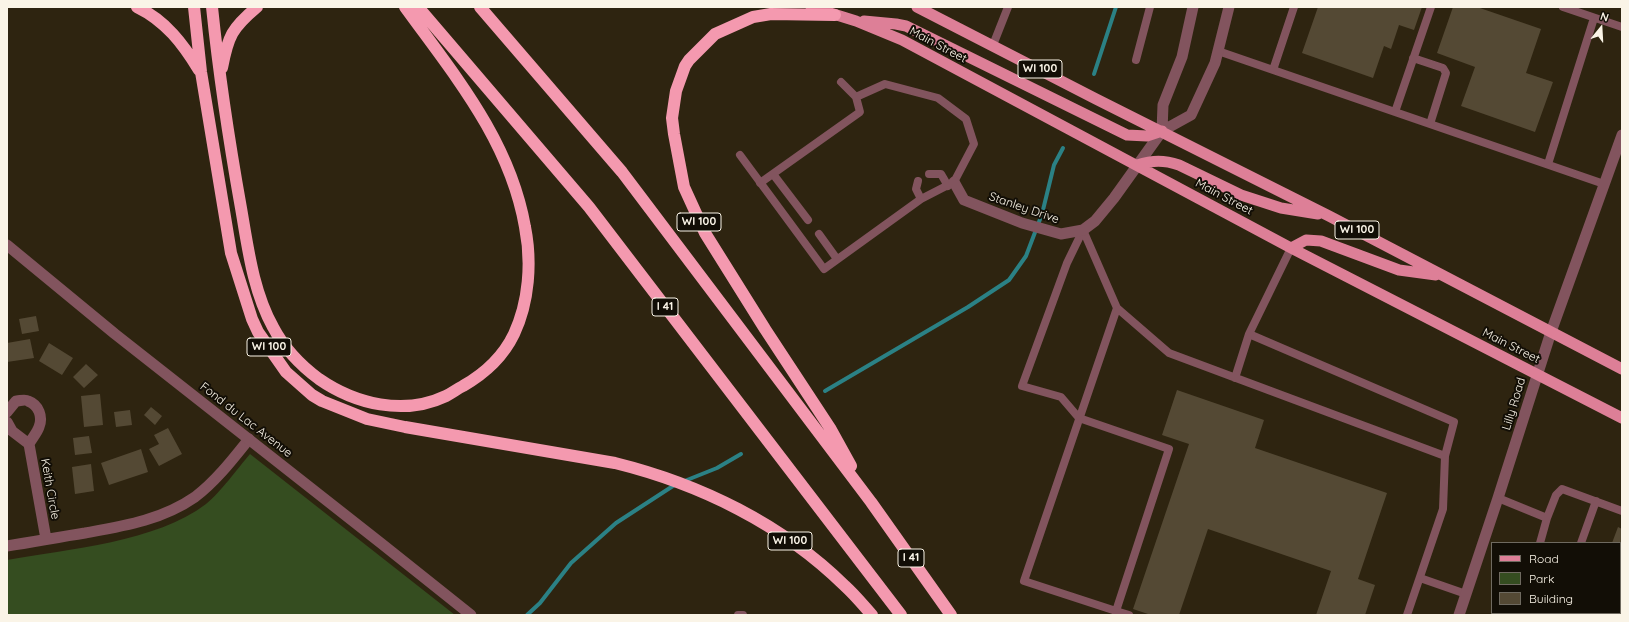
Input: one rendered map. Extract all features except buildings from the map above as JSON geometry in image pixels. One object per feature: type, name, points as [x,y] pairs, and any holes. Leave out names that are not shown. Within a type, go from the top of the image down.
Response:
[{"type":"highway","points":[[137,7],[158,20],[175,35],[182,43],[200,72]]},
{"type":"highway","name":"WI 100","points":[[194,7],[200,72],[231,253],[246,304],[258,332],[286,372],[296,382],[322,401],[367,419],[405,427],[593,458],[641,469],[693,488],[717,498],[752,516],[811,556],[845,586],[872,615]]},
{"type":"highway","points":[[212,7],[220,81],[234,168],[255,280],[260,298],[270,320],[283,342],[298,361],[309,371],[328,385],[348,396],[368,402],[390,406],[428,403],[446,396],[476,378],[492,365],[514,335],[520,318],[526,295],[528,253],[526,227],[517,194],[506,164],[477,106],[406,7]]},
{"type":"highway","points":[[220,81],[226,50],[232,33],[242,20],[256,7]]},
{"type":"highway","name":"I 41","points":[[418,7],[588,207],[901,615]]},
{"type":"highway","name":"I 41","points":[[480,7],[622,172],[871,502],[951,615]]},
{"type":"highway","name":"WI 100","points":[[834,15],[771,14],[753,17],[715,34],[685,66],[676,92],[672,118],[684,188],[705,234],[830,428],[871,502]]},
{"type":"main road","name":"Main Street","points":[[811,7],[856,21],[902,40],[1291,248],[1622,418]]},
{"type":"main road","name":"Main Street","points":[[917,7],[1096,99],[1330,216],[1622,369]]},
{"type":"main road","points":[[856,21],[906,26],[1127,135],[1147,136],[1162,131]]},
{"type":"main road","points":[[1137,165],[1152,161],[1170,162],[1241,195],[1281,208],[1330,216]]},
{"type":"main road","points":[[1291,248],[1306,240],[1321,241],[1399,270],[1445,276]]},
{"type":"street","points":[[1162,131],[1163,105],[1182,57],[1193,7]]},
{"type":"street","points":[[1162,131],[1191,115],[1215,63],[1229,7]]},
{"type":"street","name":"Stanley Drive","points":[[951,184],[964,200],[1022,223],[1053,233],[1070,234],[1083,230],[1096,221],[1162,131]]},
{"type":"street","name":"Lilly Road","points":[[1459,615],[1552,332],[1622,135]]},
{"type":"street","name":"Fond du Lac Avenue","points":[[7,245],[114,334],[471,615]]},
{"type":"street","points":[[7,412],[16,401],[27,400],[40,410],[41,417],[39,427],[28,444],[12,431],[7,422]]},
{"type":"street","points":[[7,546],[132,525],[165,514],[194,497],[208,486],[249,439]]},
{"type":"street","name":"Keith Circle","points":[[28,444],[46,540]]},
{"type":"lane","points":[[993,45],[1008,7]]},
{"type":"lane","points":[[1136,60],[1150,7]]},
{"type":"lane","points":[[1273,70],[1294,7]]},
{"type":"lane","points":[[1395,112],[1431,7]]},
{"type":"lane","points":[[1563,7],[1622,27]]},
{"type":"lane","points":[[1548,164],[1594,18]]},
{"type":"lane","points":[[1218,51],[1604,184]]},
{"type":"lane","points":[[1413,58],[1443,68],[1446,73],[1430,124]]},
{"type":"lane","points":[[760,183],[860,112],[856,97],[841,82]]},
{"type":"lane","points":[[740,155],[824,269],[921,199],[951,184],[974,144],[966,119],[938,98],[885,84],[856,97]]},
{"type":"lane","points":[[773,174],[808,220]]},
{"type":"lane","points":[[929,174],[941,174],[951,184]]},
{"type":"lane","points":[[918,181],[916,189],[921,199]]},
{"type":"lane","points":[[1083,230],[1117,308],[1169,353],[1444,456]]},
{"type":"lane","points":[[1083,230],[1067,263],[1022,386],[1061,397],[1079,418],[1169,449],[1116,611]]},
{"type":"lane","points":[[818,234],[837,259]]},
{"type":"lane","points":[[1235,378],[1249,334],[1291,248]]},
{"type":"lane","points":[[1117,308],[1024,580],[1129,615]]},
{"type":"lane","points":[[1249,334],[1454,422],[1444,456],[1443,508],[1407,615]]},
{"type":"lane","points":[[1540,542],[1547,518],[1556,495],[1562,489],[1622,511]]},
{"type":"lane","points":[[1498,498],[1547,518]]},
{"type":"lane","points":[[1582,542],[1596,501]]},
{"type":"lane","points":[[1420,578],[1466,594]]},
{"type":"lane","points":[[738,615],[743,615]]},
{"type":"green space","points":[[250,454],[455,615],[7,615],[7,560],[138,536],[186,517],[206,504],[223,487]]},
{"type":"waterway","points":[[1094,74],[1116,7]]},
{"type":"waterway","points":[[825,391],[968,307],[1009,280],[1026,256],[1042,214],[1054,165],[1063,148]]},
{"type":"waterway","points":[[682,482],[717,468],[741,454]]},
{"type":"waterway","points":[[527,615],[540,603],[571,563],[616,523],[676,484]]}]
